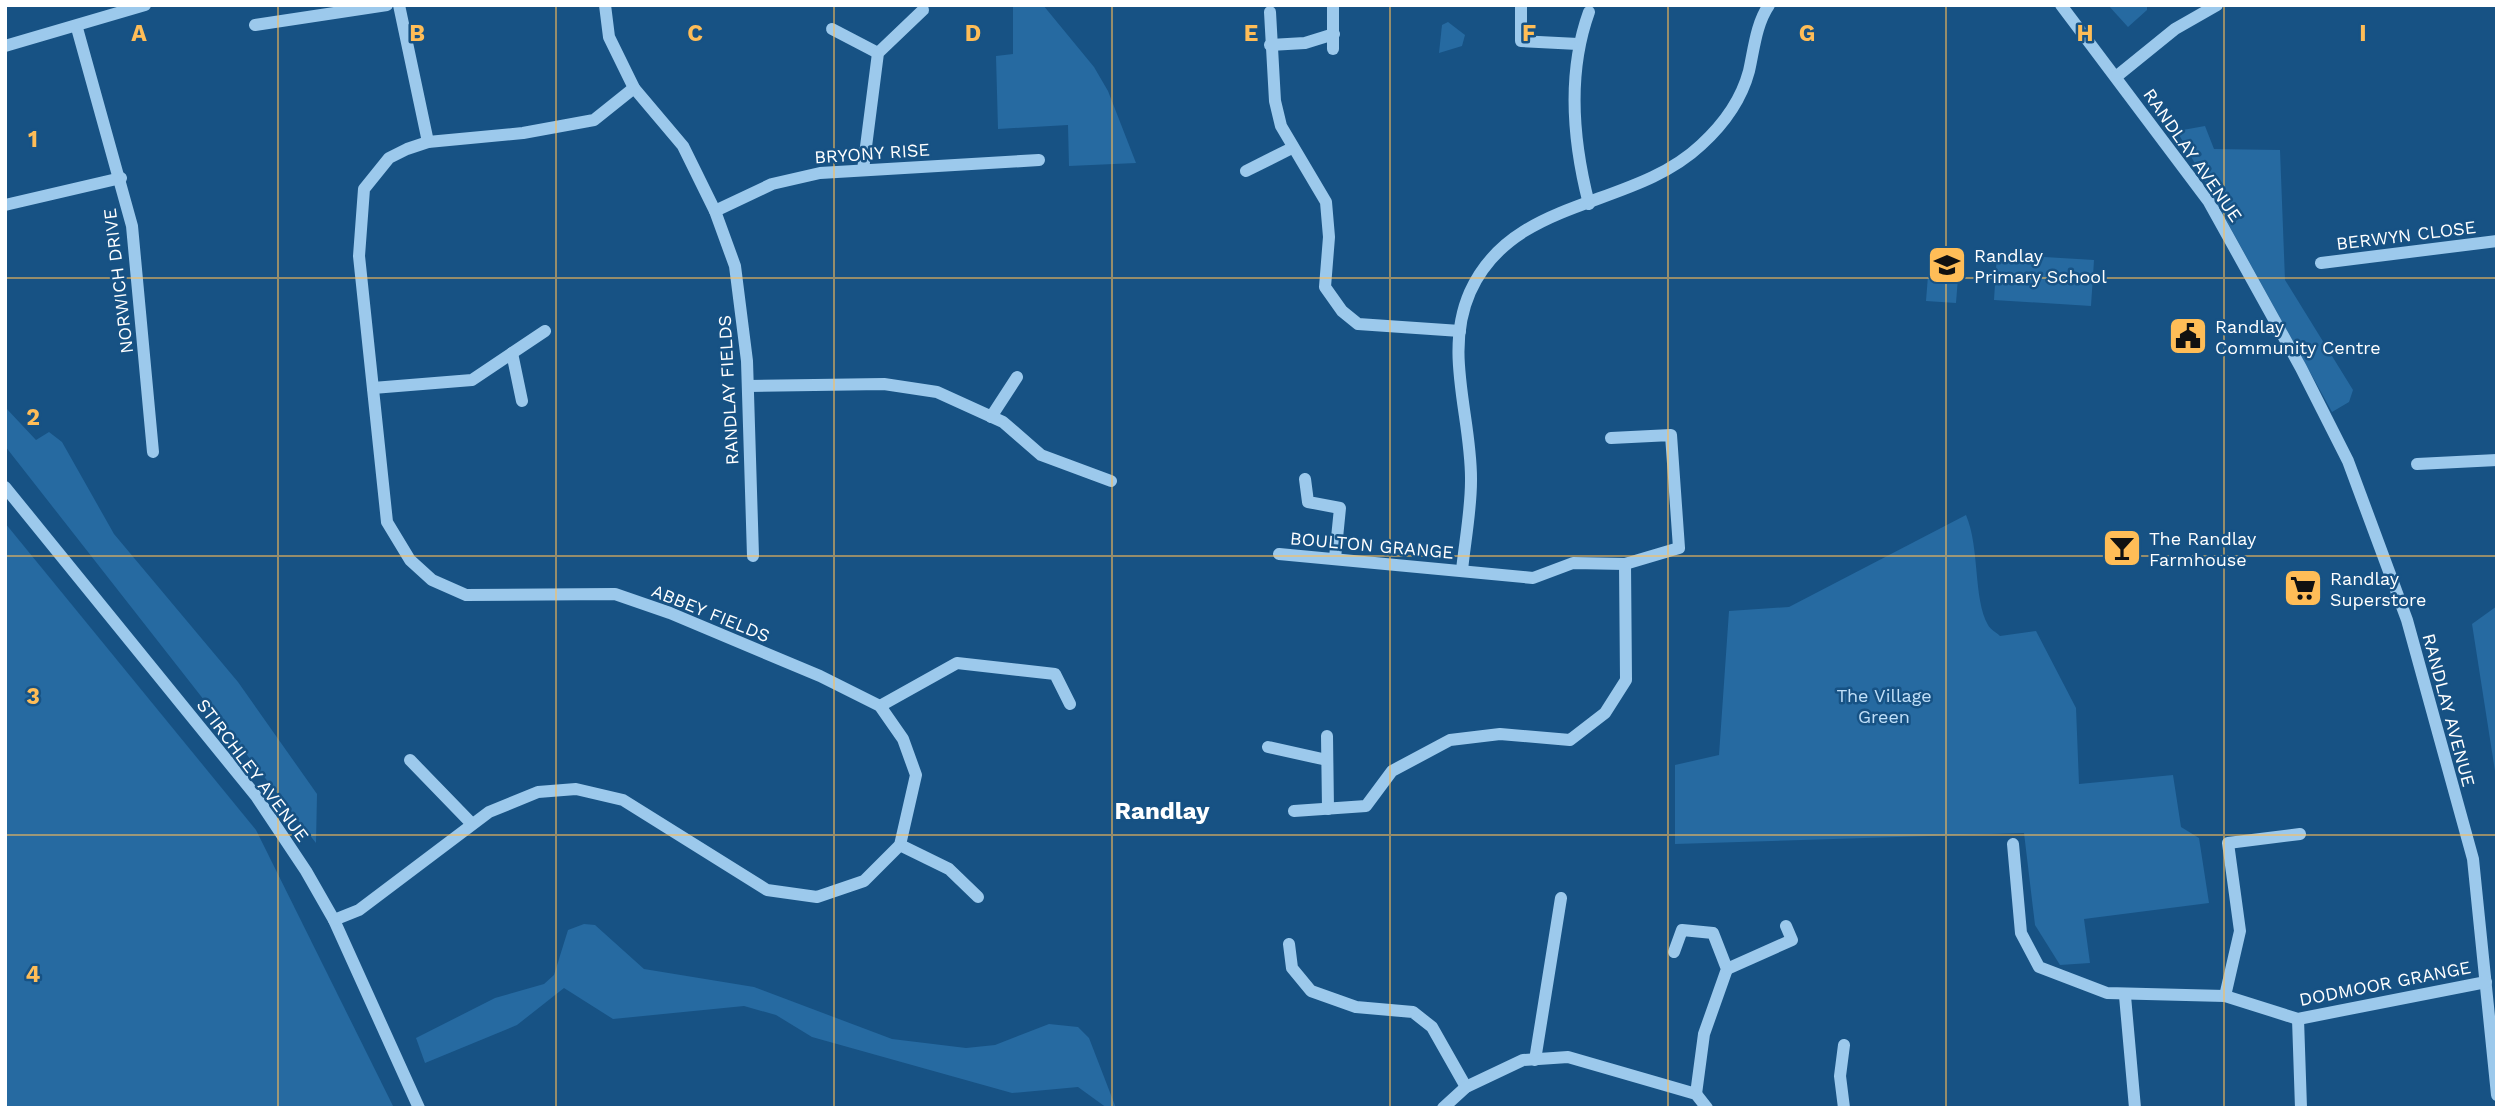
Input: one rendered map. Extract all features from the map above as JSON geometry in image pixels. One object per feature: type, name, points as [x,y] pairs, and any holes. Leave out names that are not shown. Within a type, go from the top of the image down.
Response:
[{"type":"street","points":[[5,46],[77,28],[145,5]]},
{"type":"street","points":[[255,25],[387,5]]},
{"type":"street","points":[[399,5],[428,142]]},
{"type":"street","name":"RANDLAY FIELDS","points":[[605,5],[609,37],[634,88],[683,146],[715,211],[735,267],[748,386],[753,556]]},
{"type":"street","points":[[1333,5],[1333,49]]},
{"type":"street","points":[[1521,5],[1521,41],[1577,44]]},
{"type":"street","name":"BOULTON GRANGE","points":[[1462,570],[1471,480],[1459,377],[1460,331],[1470,292],[1502,247],[1538,221],[1641,185],[1674,166],[1724,122],[1739,99],[1757,33],[1769,5]]},
{"type":"street","name":"RANDLAY AVENUE","points":[[2061,5],[2117,76],[2209,202],[2301,368],[2348,461],[2407,620],[2473,859],[2497,1095]]},
{"type":"street","points":[[2117,76],[2175,29],[2217,5]]},
{"type":"street","points":[[863,170],[878,53],[923,10]]},
{"type":"street","points":[[1270,12],[1275,102],[1292,148],[1326,202],[1329,237],[1325,287],[1342,311],[1358,324],[1460,331]]},
{"type":"street","points":[[1589,12],[1577,44],[1575,122],[1589,204]]},
{"type":"street","name":"NORWICH DRIVE","points":[[77,28],[121,178],[132,226],[153,452]]},
{"type":"street","points":[[832,29],[878,53]]},
{"type":"street","points":[[1270,45],[1305,43],[1334,34]]},
{"type":"street","name":"ABBEY FIELDS","points":[[634,88],[594,120],[523,133],[428,142],[388,158],[364,189],[359,256],[387,522],[410,560],[432,580],[466,595],[615,593],[670,613],[820,676],[880,706],[903,739],[916,775],[900,845]]},
{"type":"street","points":[[1247,171],[1292,148]]},
{"type":"street","name":"BRYONY RISE","points":[[715,211],[772,184],[820,173],[1039,160]]},
{"type":"street","points":[[5,205],[121,178]]},
{"type":"street","name":"BERWYN CLOSE","points":[[2321,263],[2497,241]]},
{"type":"street","points":[[373,388],[472,380],[545,331]]},
{"type":"street","points":[[512,353],[522,401]]},
{"type":"street","points":[[991,417],[1017,377]]},
{"type":"street","points":[[748,386],[884,384],[937,392],[1003,422],[1041,455],[1111,481]]},
{"type":"street","name":"BOULTON GRANGE","points":[[1279,554],[1533,578],[1573,563],[1625,564],[1679,548],[1671,435],[1611,438]]},
{"type":"street","points":[[2417,464],[2497,460]]},
{"type":"street","points":[[1305,479],[1308,502],[1340,508],[1335,558]]},
{"type":"street","name":"STIRCHLEY AVENUE","points":[[5,487],[256,796],[306,870],[334,920],[419,1108]]},
{"type":"street","points":[[1294,811],[1366,806],[1392,771],[1450,740],[1500,734],[1570,740],[1605,713],[1626,680],[1625,564]]},
{"type":"street","points":[[880,706],[957,663],[1055,674],[1070,704]]},
{"type":"street","points":[[1327,736],[1328,809]]},
{"type":"street","points":[[1268,747],[1327,760]]},
{"type":"street","points":[[410,760],[472,824]]},
{"type":"street","points":[[334,920],[359,910],[472,824],[520,797],[538,792],[576,789],[623,800],[767,890],[817,897],[863,881],[900,845],[949,869],[978,897]]},
{"type":"street","points":[[2225,996],[2240,931],[2228,843],[2300,834]]},
{"type":"street","name":"DODMOOR GRANGE","points":[[2013,844],[2021,933],[2039,967],[2089,988],[2125,996],[2198,993],[2225,996],[2298,1019],[2486,982]]},
{"type":"street","points":[[1535,1060],[1561,898]]},
{"type":"street","points":[[1727,969],[1792,940],[1786,926]]},
{"type":"street","points":[[1674,952],[1682,930],[1713,933],[1727,969],[1704,1034],[1696,1094]]},
{"type":"street","points":[[1289,944],[1292,968],[1311,991],[1356,1007],[1413,1012],[1432,1027],[1466,1087]]},
{"type":"street","points":[[2125,996],[2135,1108]]},
{"type":"street","points":[[2298,1019],[2301,1108]]},
{"type":"street","points":[[1844,1045],[1840,1076],[1844,1108]]},
{"type":"street","points":[[1443,1108],[1466,1087],[1523,1060],[1568,1057],[1696,1094],[1707,1108]]},
{"type":"green space","points":[[1013,5],[1043,5],[1094,67],[1108,91],[1136,163],[1069,166],[1068,125],[998,129],[996,56],[1013,54]]},
{"type":"green space","points":[[2108,5],[2147,5],[2147,10],[2128,27]]},
{"type":"green space","points":[[1448,22],[1465,35],[1462,46],[1439,53],[1442,25]]},
{"type":"green space","points":[[2205,126],[2214,149],[2280,150],[2285,280],[2353,390],[2349,402],[2332,412],[2177,131]]},
{"type":"green space","points":[[1930,250],[1960,252],[1956,303],[1926,301]]},
{"type":"green space","points":[[1997,254],[2094,260],[2091,306],[1994,300]]},
{"type":"green space","points":[[5,407],[36,440],[49,432],[62,442],[114,534],[238,682],[317,794],[316,843],[5,446]]},
{"type":"green space","name":"The Village Green","points":[[1966,515],[1973,542],[1980,601],[1988,625],[2000,636],[2036,631],[2076,708],[2079,784],[2173,775],[2181,827],[2199,838],[2209,903],[2084,919],[2090,963],[2060,965],[2035,925],[2024,833],[1675,844],[1675,765],[1719,755],[1729,611],[1789,607]]},
{"type":"green space","points":[[5,523],[256,830],[394,1108],[5,1108]]},
{"type":"green space","points":[[2497,606],[2497,784],[2472,624]]},
{"type":"green space","points":[[584,924],[595,925],[644,969],[754,987],[892,1039],[966,1048],[995,1045],[1049,1024],[1078,1027],[1089,1038],[1116,1108],[1107,1108],[1078,1087],[1012,1093],[812,1037],[776,1015],[744,1006],[613,1019],[564,988],[517,1025],[425,1063],[416,1038],[495,998],[544,984],[554,975],[568,930]]},
{"type":"place","name":"Randlay Primary School","points":[[1947,265]]},
{"type":"place","name":"Randlay Community Centre","points":[[2188,336]]},
{"type":"place","name":"The Randlay Farmhouse","points":[[2122,548]]},
{"type":"place","name":"Randlay Superstore","points":[[2303,588]]},
{"type":"district","name":"Randlay","points":[[1162,811]]}]
